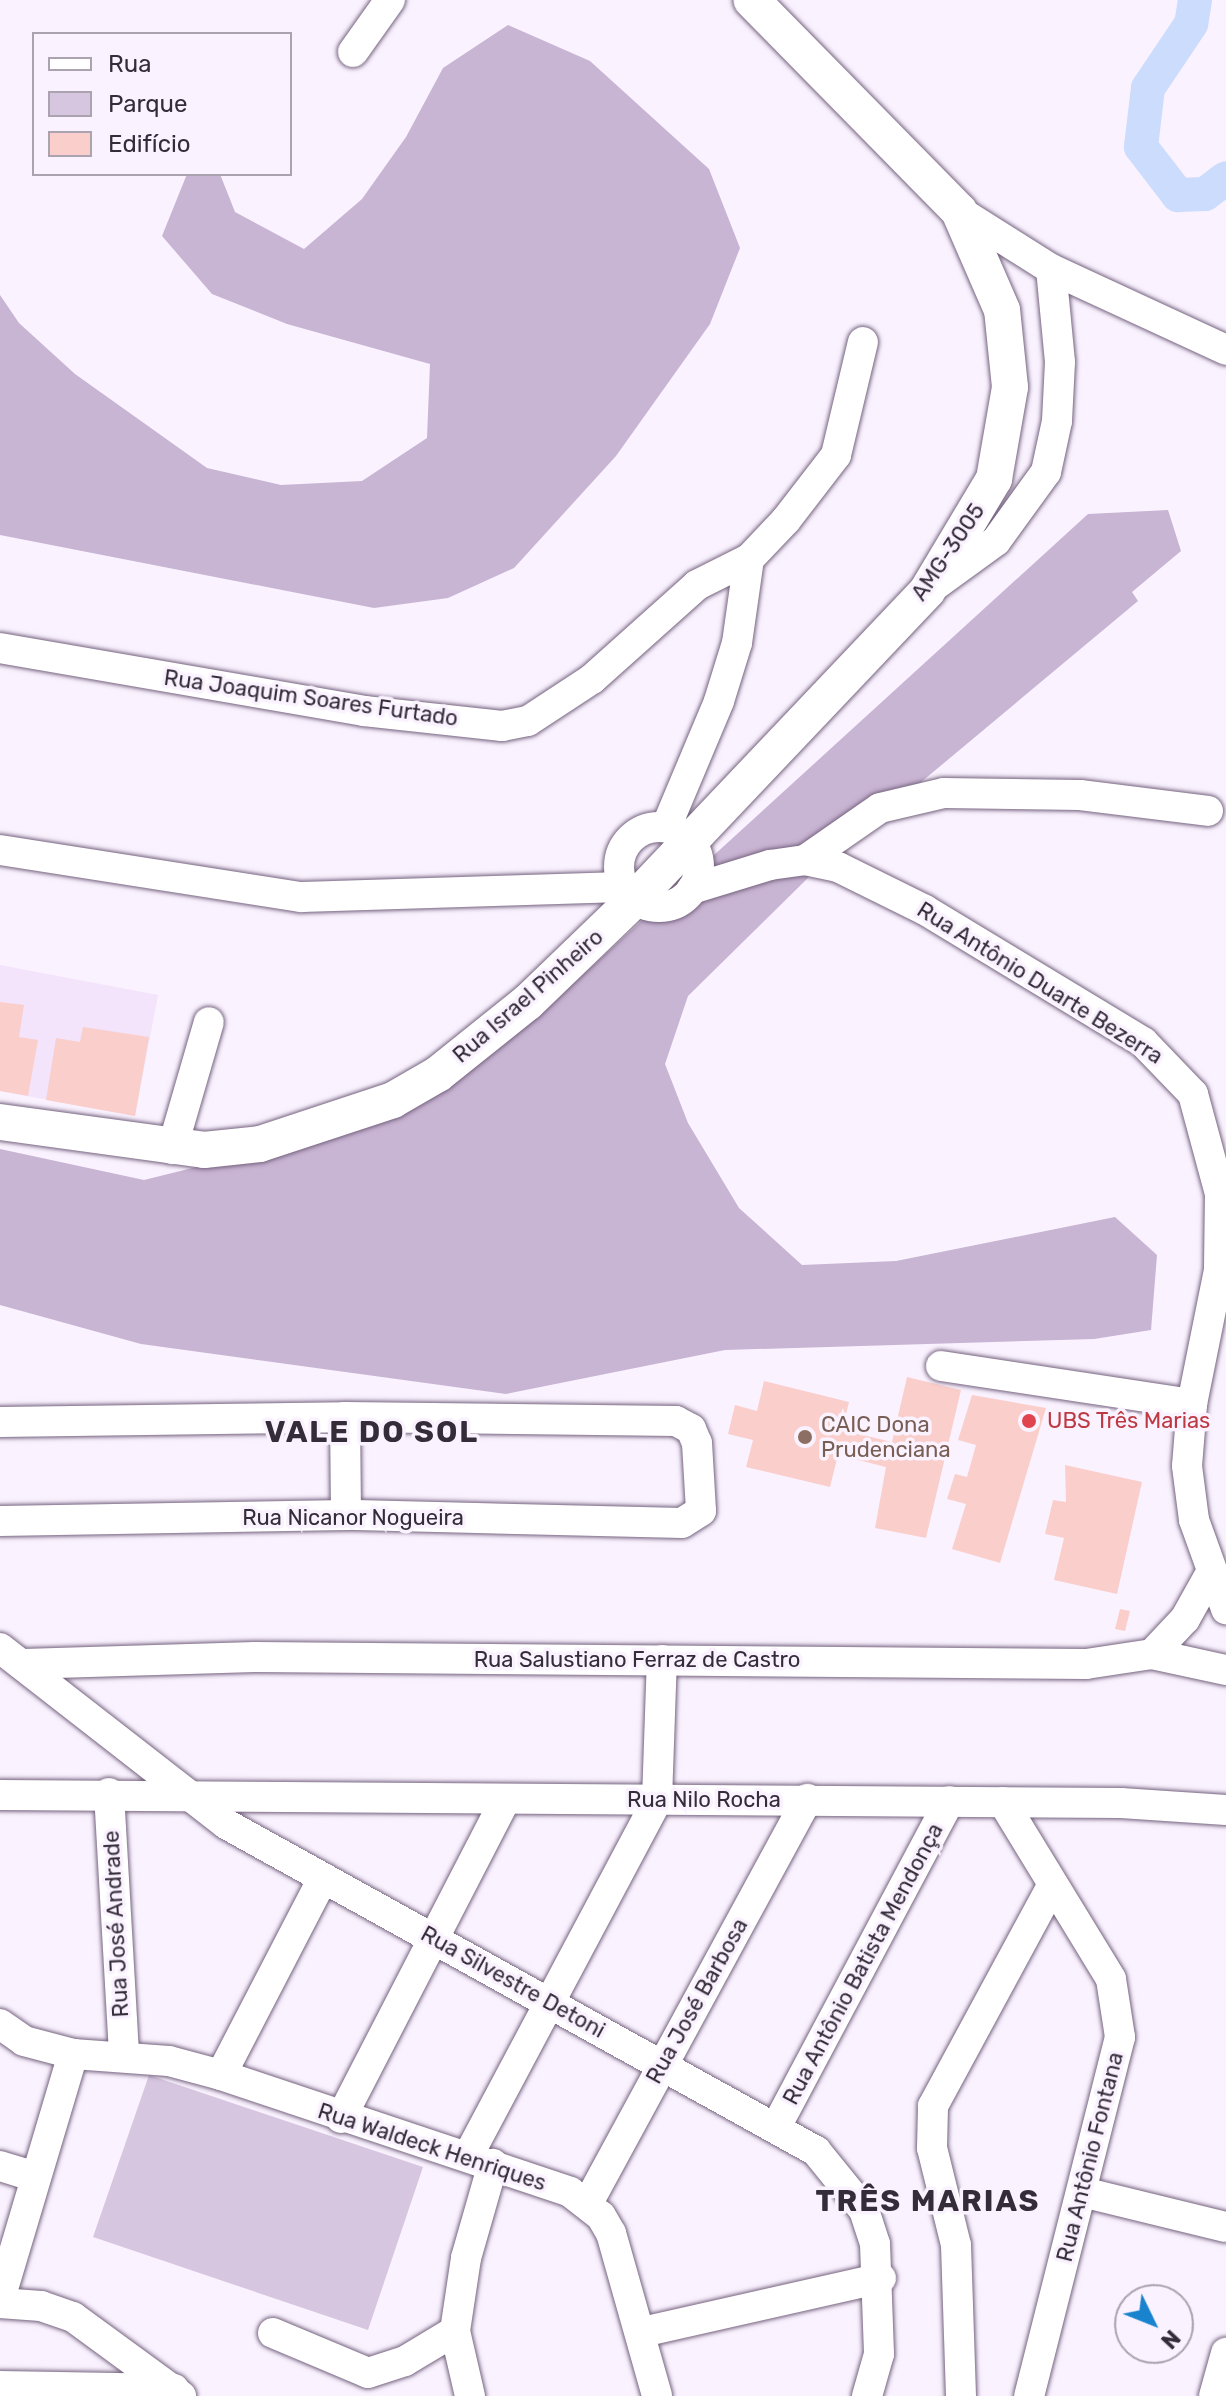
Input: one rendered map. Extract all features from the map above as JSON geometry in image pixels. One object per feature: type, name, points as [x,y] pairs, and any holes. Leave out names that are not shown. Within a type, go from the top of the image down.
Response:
[{"type":"main road","name":"AMG-3005","points":[[629,894],[679,833],[927,591],[994,479],[1009,400],[1002,310],[959,211],[752,0]]},
{"type":"main road","name":"Rua Israel Pinheiro","points":[[0,1122],[172,1149],[260,1144],[393,1100],[486,1037],[629,894]]},
{"type":"street","points":[[353,52],[390,0]]},
{"type":"street","points":[[959,211],[1051,269],[1226,350]]},
{"type":"street","points":[[927,591],[996,541],[1046,472],[1057,421],[1060,362],[1051,269]]},
{"type":"street","name":"Rua Joaquim Soares Furtado","points":[[0,648],[364,711],[502,726],[549,710],[697,585],[749,559],[836,455],[863,342]]},
{"type":"street","points":[[692,889],[700,863],[679,833],[737,643],[749,559]]},
{"type":"street","points":[[805,860],[880,808],[944,793],[1080,795],[1208,811]]},
{"type":"street","points":[[0,850],[301,897],[629,894]]},
{"type":"street","name":"Rua Antônio Duarte Bezerra","points":[[629,894],[671,905],[692,889],[737,872],[805,860],[838,867],[925,910],[1143,1042],[1193,1094],[1220,1194],[1219,1270],[1192,1404],[1187,1466],[1209,1576],[1226,1609]]},
{"type":"street","points":[[172,1149],[209,1022]]},
{"type":"street","points":[[941,1366],[1192,1404]]},
{"type":"street","points":[[0,1422],[345,1417],[346,1515]]},
{"type":"street","name":"Rua Nicanor Nogueira","points":[[0,1521],[346,1515],[682,1523],[701,1511],[697,1443],[683,1423],[345,1417]]},
{"type":"street","points":[[1152,1654],[1185,1619],[1209,1576]]},
{"type":"street","points":[[1152,1654],[1226,1670]]},
{"type":"street","name":"Rua Salustiano Ferraz de Castro","points":[[12,1656],[1086,1664],[1152,1654]]},
{"type":"street","name":"Rua Silvestre Detoni","points":[[12,1656],[181,1794],[323,1878],[816,2151],[864,2210],[881,2278],[879,2354],[867,2396]]},
{"type":"street","points":[[470,2396],[455,2331],[480,2160],[552,2003],[657,1800],[662,1660]]},
{"type":"street","name":"Rua Nilo Rocha","points":[[0,1795],[109,1793],[505,1800],[949,1801],[1223,1817]]},
{"type":"street","name":"Rua José Andrade","points":[[109,1793],[124,2055]]},
{"type":"street","name":"Rua José Barbosa","points":[[588,2203],[807,1799]]},
{"type":"street","points":[[341,2118],[505,1800]]},
{"type":"street","name":"Rua Antônio Batista Mendonça","points":[[776,2127],[949,1801]]},
{"type":"street","name":"Rua Antônio Fontana","points":[[1003,1802],[1051,1888],[1111,1979],[1118,2006],[1112,2084],[1029,2396]]},
{"type":"street","points":[[221,2075],[323,1878]]},
{"type":"street","points":[[961,2396],[956,2245],[931,2114],[1051,1888]]},
{"type":"street","name":"Rua Waldeck Henriques","points":[[0,2024],[24,2041],[73,2054],[124,2055],[221,2075],[341,2118],[480,2160],[588,2203]]},
{"type":"street","points":[[73,2054],[0,2301],[41,2306],[73,2317],[178,2392]]},
{"type":"street","points":[[0,2166],[35,2177]]},
{"type":"street","points":[[1082,2192],[1226,2227]]},
{"type":"street","points":[[588,2203],[611,2233],[642,2332],[657,2396]]},
{"type":"street","points":[[642,2332],[881,2278]]},
{"type":"street","points":[[273,2333],[368,2373],[405,2361],[455,2331]]},
{"type":"street","points":[[1214,2396],[1226,2353]]},
{"type":"street","points":[[0,2386],[178,2392]]},
{"type":"shaded area","points":[[508,25],[590,61],[709,169],[740,248],[710,324],[616,456],[514,568],[448,598],[374,608],[0,535],[0,295],[19,323],[75,374],[207,468],[281,485],[362,481],[427,438],[430,364],[287,324],[212,294],[162,236],[186,176],[221,176],[235,212],[304,249],[362,199],[406,137],[443,68]]},
{"type":"shaded area","points":[[1168,510],[1181,551],[1132,592],[1138,601],[817,869],[688,996],[665,1064],[688,1123],[739,1208],[802,1265],[896,1261],[1115,1217],[1157,1255],[1151,1330],[1094,1339],[725,1350],[506,1394],[141,1344],[0,1305],[0,1149],[144,1180],[387,1120],[589,969],[1088,514]]},
{"type":"shaded area","points":[[0,965],[158,995],[135,1116],[0,1091]]},
{"type":"green space","points":[[149,2075],[423,2167],[368,2330],[93,2237]]},
{"type":"building","points":[[0,1002],[24,1005],[19,1037],[38,1040],[28,1096],[0,1091]]},
{"type":"building","points":[[83,1027],[149,1037],[135,1116],[46,1100],[56,1038],[80,1042]]},
{"type":"building","points":[[907,1377],[961,1390],[926,1538],[875,1528],[886,1467],[838,1455],[830,1487],[746,1467],[753,1440],[728,1434],[735,1405],[757,1411],[764,1381],[849,1402],[842,1430],[892,1442]]},
{"type":"building","points":[[972,1395],[1046,1408],[1000,1563],[952,1549],[966,1504],[947,1499],[955,1474],[967,1477],[976,1445],[958,1440]]},
{"type":"building","points":[[1065,1465],[1142,1482],[1117,1594],[1054,1580],[1064,1538],[1045,1534],[1053,1500],[1066,1502]]},
{"type":"building","points":[[1120,1609],[1130,1611],[1125,1631],[1115,1629]]},
{"type":"waterway","points":[[1195,0],[1191,24],[1148,88],[1141,147],[1178,195],[1205,194],[1226,178]]},
{"type":"place","name":"UBS Três Marias","points":[[1029,1421]]},
{"type":"place","name":"CAIC Dona Prudenciana","points":[[805,1437]]},
{"type":"district","name":"VALE DO SOL","points":[[372,1432]]},
{"type":"district","name":"TRÊS MARIAS","points":[[928,2201]]}]
